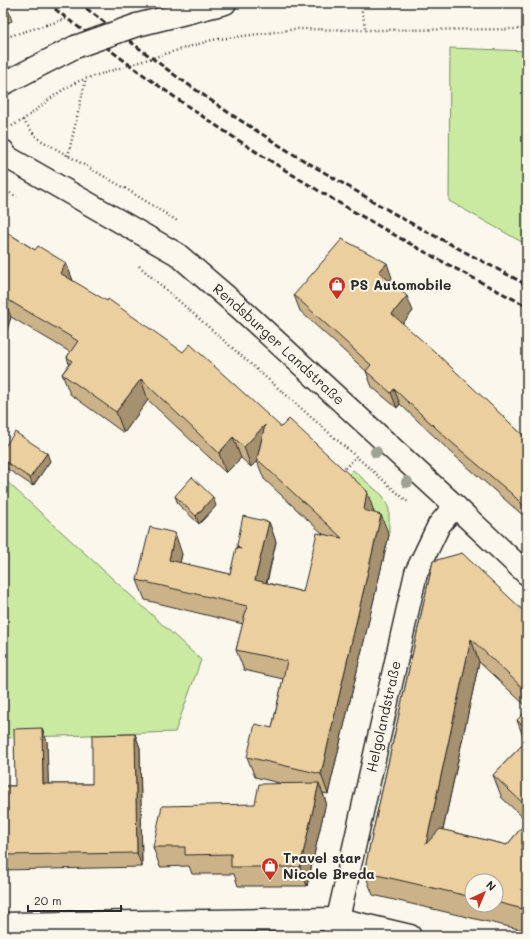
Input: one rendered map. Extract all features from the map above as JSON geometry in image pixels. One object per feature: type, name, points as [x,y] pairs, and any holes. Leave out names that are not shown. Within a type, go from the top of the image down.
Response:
[{"type":"street","points":[[3,84],[74,47],[137,25],[225,3]]},
{"type":"street","name":"Rendsburger Landstraße","points":[[5,154],[177,254],[242,309],[527,574]]},
{"type":"street","name":"Helgolandstraße","points":[[336,928],[416,573],[439,525],[455,506]]},
{"type":"street","points":[[3,924],[336,928],[410,936]]},
{"type":"path","points":[[360,3],[366,30]]},
{"type":"path","points":[[3,38],[46,25]]},
{"type":"path","points":[[23,120],[66,88],[86,78],[212,40],[298,29],[527,29]]},
{"type":"path","points":[[68,156],[86,78]]},
{"type":"path","points":[[3,189],[23,200]]},
{"type":"path","points":[[137,265],[403,499],[439,525]]},
{"type":"path","points":[[341,472],[356,457]]},
{"type":"green space","points":[[450,48],[527,51],[527,245],[449,201]]},
{"type":"green space","points":[[353,470],[383,496],[389,509],[389,535],[371,531],[342,482]]},
{"type":"green space","points":[[3,478],[201,660],[175,732],[3,738]]},
{"type":"building","points":[[3,230],[35,250],[38,246],[66,263],[60,273],[107,301],[108,299],[183,352],[190,344],[281,427],[289,419],[367,491],[364,510],[381,515],[321,774],[247,757],[255,724],[272,728],[287,661],[236,650],[247,606],[137,580],[150,527],[175,533],[169,560],[230,574],[236,548],[241,549],[237,545],[243,516],[269,522],[255,580],[303,592],[317,533],[342,538],[257,459],[265,425],[244,447],[233,437],[219,453],[141,379],[116,412],[62,374],[72,361],[67,357],[78,341],[3,297]]},
{"type":"building","points":[[342,239],[387,263],[379,272],[407,296],[392,314],[434,351],[527,439],[527,509],[394,389],[391,393],[366,371],[371,365],[294,295]]},
{"type":"building","points":[[15,432],[47,453],[30,478],[3,460],[3,449]]},
{"type":"building","points":[[192,477],[213,497],[196,516],[175,496]]},
{"type":"building","points":[[462,553],[527,614],[527,692],[471,639],[426,844],[440,829],[507,845],[527,821],[527,910],[504,904],[504,873],[464,873],[464,895],[364,872],[433,561]]},
{"type":"building","points":[[527,710],[527,730],[517,720]]},
{"type":"building","points":[[42,728],[43,784],[92,784],[92,735],[135,734],[137,853],[3,855],[3,786],[15,786],[14,729]]},
{"type":"building","points":[[527,740],[527,807],[493,775]]},
{"type":"building","points":[[319,783],[300,867],[231,867],[231,854],[185,855],[185,847],[153,847],[162,806],[255,804],[259,784]]},
{"type":"railway","points":[[48,3],[166,91],[266,158],[368,220],[527,306]]},
{"type":"railway","points":[[79,3],[176,76],[232,115],[293,154],[405,220],[527,285]]},
{"type":"place","name":"PS Automobile","points":[[337,300]]},
{"type":"place","name":"Travel star Nicole Breda","points":[[270,881]]}]
